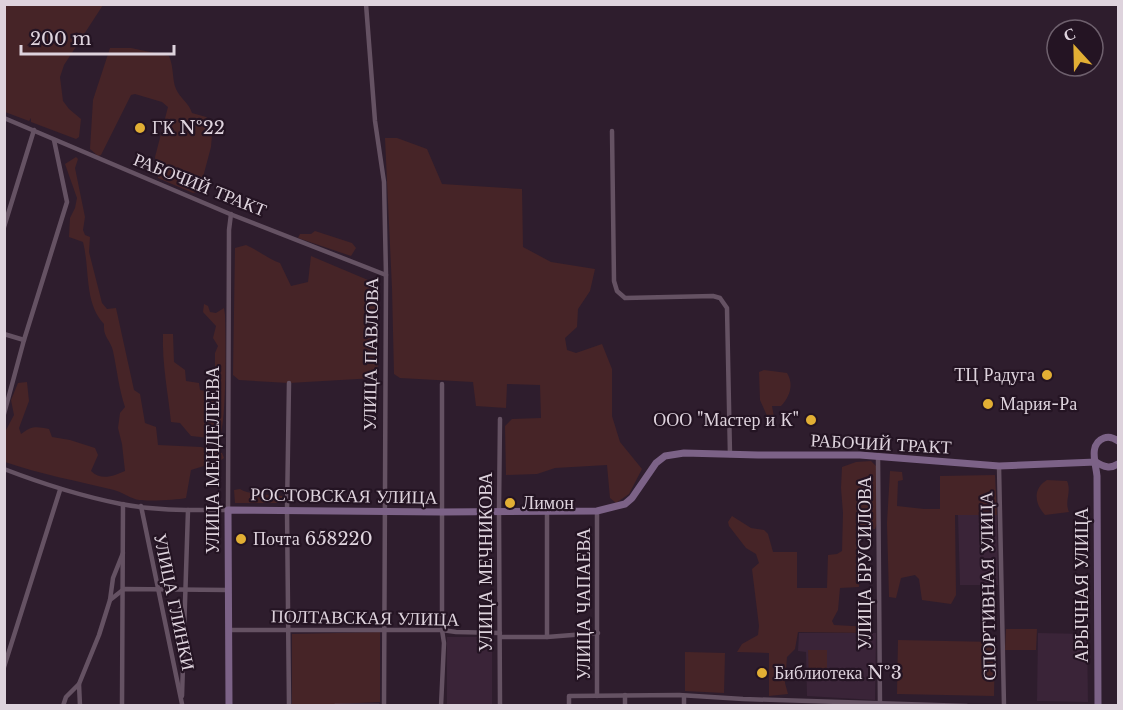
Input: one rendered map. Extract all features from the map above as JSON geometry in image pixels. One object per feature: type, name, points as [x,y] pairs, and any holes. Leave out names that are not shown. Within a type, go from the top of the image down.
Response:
[{"type":"street","name":"УЛИЦА ПАВЛОВА","points":[[366,4],[375,121],[384,182],[386,275],[382,705]]},
{"type":"street","name":"РАБОЧИЙ ТРАКТ","points":[[4,118],[231,214],[386,275]]},
{"type":"street","points":[[4,227],[34,130]]},
{"type":"street","points":[[612,131],[614,281],[617,291],[625,298],[713,296],[720,298],[727,308],[730,455]]},
{"type":"street","points":[[4,414],[24,340],[67,202],[54,140]]},
{"type":"street","name":"УЛИЦА МЕНДЕЛЕЕВА","points":[[229,705],[229,230],[231,214]]},
{"type":"street","points":[[4,334],[24,340]]},
{"type":"street","points":[[289,382],[287,510],[289,705]]},
{"type":"street","points":[[441,705],[444,643],[441,512],[442,384]]},
{"type":"street","name":"УЛИЦА МЕЧНИКОВА","points":[[500,419],[500,705]]},
{"type":"street","points":[[1080,463],[1099,441],[1106,437],[1118,441]]},
{"type":"street","points":[[1094,448],[1096,462],[1105,467]]},
{"type":"street","name":"РАБОЧИЙ ТРАКТ","points":[[665,456],[684,453],[825,454],[999,466],[1096,462]]},
{"type":"street","name":"РОСТОВСКАЯ УЛИЦА","points":[[4,469],[60,490],[123,504],[188,510],[547,512],[597,511],[615,507],[633,498],[650,471],[665,456]]},
{"type":"street","name":"УЛИЦА БРУСИЛОВА","points":[[878,456],[880,705]]},
{"type":"street","name":"АРЫЧНАЯ УЛИЦА","points":[[1096,462],[1098,705]]},
{"type":"street","points":[[1097,476],[1105,467],[1119,464]]},
{"type":"street","name":"СПОРТИВНАЯ УЛИЦА","points":[[999,466],[1004,705]]},
{"type":"street","points":[[4,667],[60,490]]},
{"type":"street","points":[[122,705],[123,504]]},
{"type":"street","name":"УЛИЦА ГЛИНКИ","points":[[141,506],[182,705]]},
{"type":"street","points":[[182,705],[188,510]]},
{"type":"street","name":"УЛИЦА ЧАПАЕВА","points":[[569,705],[569,696],[597,696],[597,511]]},
{"type":"street","points":[[547,512],[547,637]]},
{"type":"street","points":[[80,705],[80,684],[99,635],[110,600],[113,578],[124,551]]},
{"type":"street","points":[[110,600],[124,589],[228,590]]},
{"type":"street","name":"ПОЛТАВСКАЯ УЛИЦА","points":[[229,630],[442,630],[547,637],[598,633]]},
{"type":"street","points":[[63,705],[66,696],[80,684]]},
{"type":"street","points":[[625,695],[626,705]]},
{"type":"street","points":[[597,696],[684,696],[743,702],[967,705]]},
{"type":"street","points":[[684,696],[684,705]]},
{"type":"street","points":[[335,705],[382,705]]},
{"type":"shaded area","points":[[4,5],[103,5],[64,65],[60,77],[63,101],[81,119],[79,137],[76,139],[31,122],[31,118],[29,121],[5,112]]},
{"type":"shaded area","points":[[110,48],[131,48],[169,56],[178,92],[192,113],[206,117],[213,123],[211,147],[201,191],[193,193],[158,178],[155,157],[168,107],[162,102],[135,94],[131,95],[101,155],[98,156],[90,149],[93,100]]},
{"type":"shaded area","points":[[385,138],[397,138],[427,149],[442,184],[522,189],[523,247],[551,262],[595,269],[590,291],[578,309],[577,327],[565,338],[567,350],[576,353],[602,344],[612,369],[612,416],[620,442],[642,469],[629,494],[616,503],[610,498],[607,465],[555,468],[537,474],[506,475],[505,426],[512,419],[541,418],[540,385],[507,384],[506,408],[476,406],[473,382],[400,378],[394,374]]},
{"type":"shaded area","points":[[76,157],[78,159],[75,168],[85,217],[83,230],[85,235],[90,237],[89,252],[102,303],[107,309],[116,308],[134,390],[140,394],[145,423],[156,427],[158,445],[201,447],[222,453],[224,458],[210,460],[207,465],[191,470],[186,498],[139,500],[114,490],[5,462],[5,432],[14,415],[11,400],[18,383],[27,382],[29,401],[19,428],[21,434],[34,427],[49,429],[52,437],[95,448],[98,455],[91,471],[95,474],[108,477],[125,471],[118,428],[120,413],[125,407],[113,351],[104,324],[90,296],[83,242],[69,237],[70,218],[77,198],[65,164]]},
{"type":"shaded area","points":[[315,231],[352,243],[356,248],[351,256],[298,238],[300,234],[311,234]]},
{"type":"shaded area","points":[[246,245],[280,263],[291,286],[308,282],[311,256],[375,283],[378,365],[375,378],[289,383],[239,380],[233,375],[235,248]]},
{"type":"shaded area","points":[[204,304],[208,306],[210,312],[216,313],[224,308],[225,315],[225,400],[219,439],[191,436],[180,423],[171,422],[163,356],[163,334],[173,334],[174,362],[185,370],[186,381],[199,383],[200,390],[210,392],[215,390],[215,353],[218,346],[213,338],[216,326],[203,312]]},
{"type":"shaded area","points":[[764,370],[787,373],[790,382],[787,399],[781,406],[772,406],[774,417],[768,418],[760,400],[759,372]]},
{"type":"shaded area","points":[[871,461],[876,466],[877,524],[875,529],[862,529],[859,587],[840,588],[838,610],[832,621],[834,625],[871,627],[871,633],[798,632],[795,649],[787,657],[785,683],[788,694],[769,696],[769,653],[737,652],[742,644],[758,635],[759,626],[752,569],[759,563],[756,554],[746,548],[728,522],[732,516],[751,528],[764,530],[768,534],[773,552],[797,552],[797,588],[827,588],[828,555],[842,551],[842,467],[856,462]]},
{"type":"shaded area","points":[[890,471],[902,472],[903,480],[898,481],[897,506],[924,509],[940,509],[940,476],[995,475],[997,515],[955,515],[956,595],[951,604],[922,600],[919,579],[915,575],[901,578],[896,598],[889,597],[887,523]]},
{"type":"shaded area","points":[[1047,480],[1067,481],[1069,512],[1045,515],[1042,511],[1037,501],[1037,492]]},
{"type":"shaded area","points":[[240,489],[254,494],[283,496],[283,503],[235,503],[234,490]]},
{"type":"shaded area","points":[[958,515],[997,515],[998,585],[960,585]]},
{"type":"shaded area","points":[[1006,629],[1037,629],[1036,650],[1005,650]]},
{"type":"shaded area","points":[[380,632],[380,702],[292,706],[292,634]]},
{"type":"shaded area","points":[[799,633],[876,633],[875,700],[807,696],[806,652],[798,651]]},
{"type":"shaded area","points":[[1038,633],[1087,634],[1088,702],[1037,701]]},
{"type":"shaded area","points":[[447,637],[492,637],[492,704],[447,705]]},
{"type":"shaded area","points":[[898,640],[995,642],[994,696],[897,694]]},
{"type":"shaded area","points":[[808,650],[827,650],[827,678],[809,679]]},
{"type":"shaded area","points":[[685,652],[725,653],[724,693],[685,691]]},
{"type":"place","name":"ГК №22","points":[[140,128]]},
{"type":"place","name":"ТЦ Радуга","points":[[1047,375]]},
{"type":"place","name":"Мария-Ра","points":[[988,404]]},
{"type":"place","name":"ООО \"Мастер и К\"","points":[[811,420]]},
{"type":"place","name":"Лимон","points":[[510,503]]},
{"type":"place","name":"Почта 658220","points":[[241,539]]},
{"type":"place","name":"Библиотека №3","points":[[762,673]]}]
